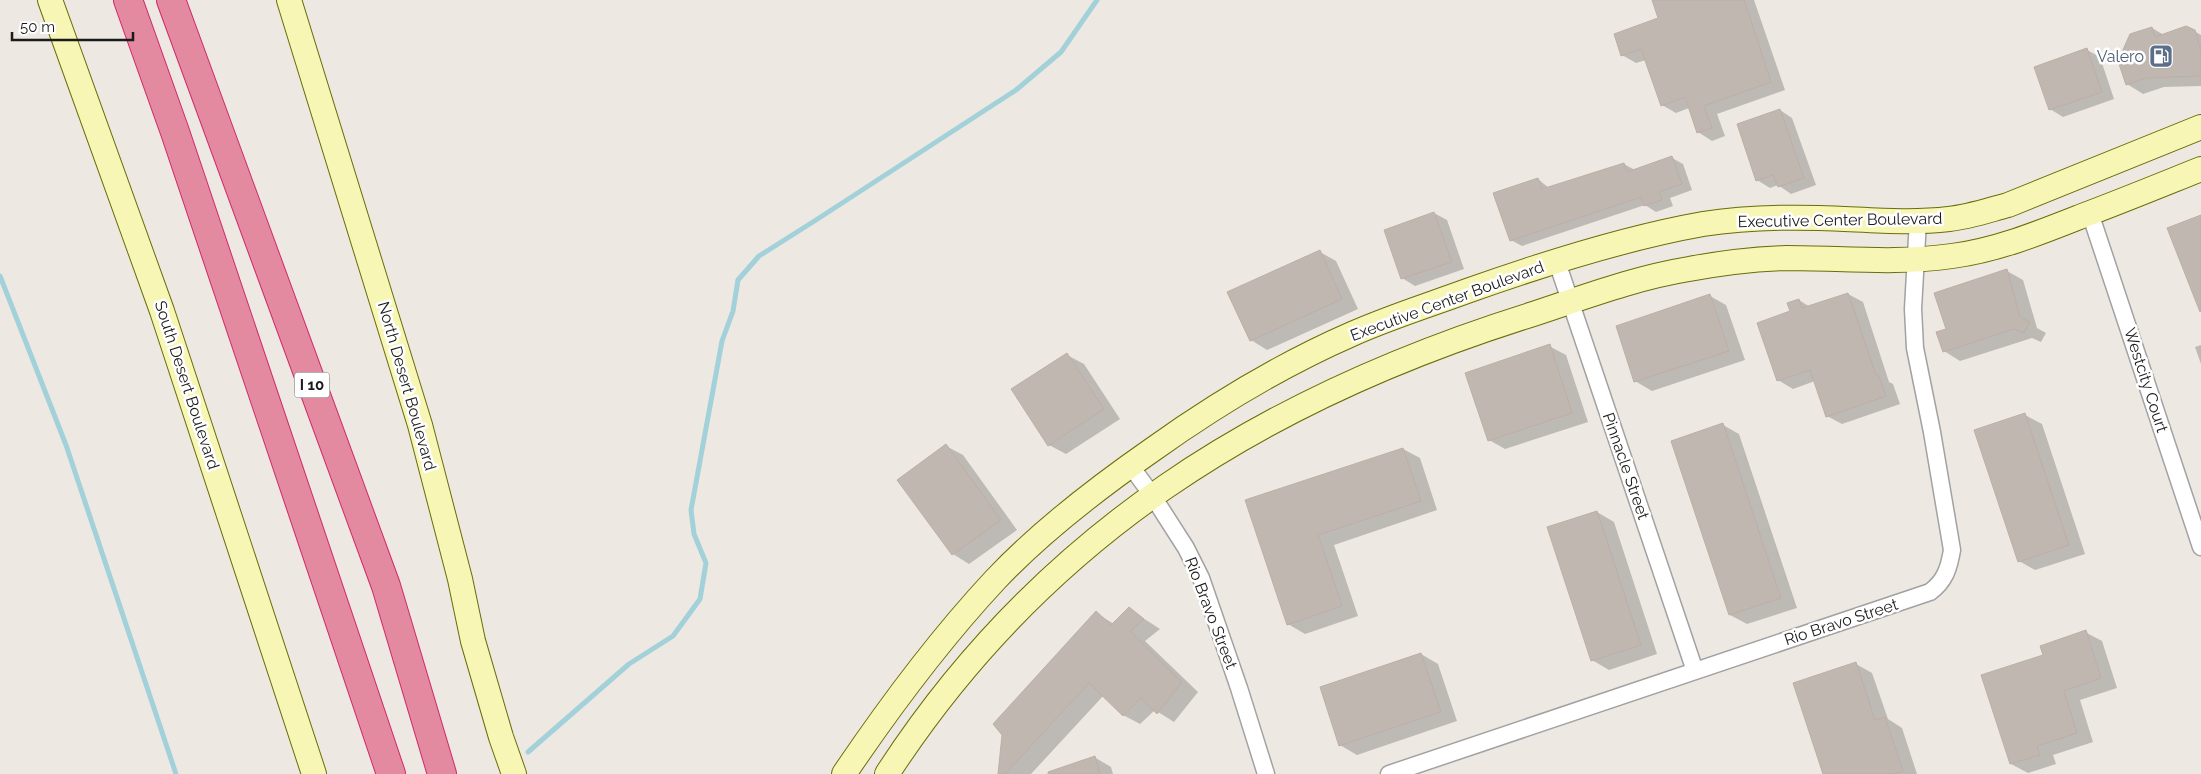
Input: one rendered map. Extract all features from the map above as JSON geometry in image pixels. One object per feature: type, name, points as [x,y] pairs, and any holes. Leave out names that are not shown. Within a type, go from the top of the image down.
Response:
[{"type":"highway","points":[[128,0],[175,132],[391,774]]},
{"type":"highway","name":"I 10","points":[[171,0],[386,586],[442,774]]},
{"type":"main road","name":"South Desert Boulevard","points":[[50,0],[162,311],[314,774]]},
{"type":"main road","name":"North Desert Boulevard","points":[[289,0],[420,425],[460,579],[473,641],[501,737],[514,774]]},
{"type":"main road","name":"Executive Center Boulevard","points":[[844,774],[884,714],[920,669],[996,579],[1050,528],[1130,465],[1192,421],[1242,390],[1322,348],[1386,320],[1488,283],[1640,237],[1713,223],[1748,220],[1820,218],[1951,219],[2008,205],[2201,127]]},
{"type":"main road","points":[[887,774],[908,741],[988,642],[1065,564],[1152,495],[1247,435],[1341,386],[1411,356],[1634,281],[1723,263],[1784,258],[1893,261],[1954,256],[1989,249],[2025,238],[2201,169]]},
{"type":"main road","points":[[920,669],[947,691]]},
{"type":"street","name":"Westcity Court","points":[[2090,213],[2201,547]]},
{"type":"street","name":"Rio Bravo Street","points":[[1389,774],[1930,592],[1942,581],[1949,567],[1952,550],[1932,432],[1915,348],[1913,309],[1918,220]]},
{"type":"street","name":"Pinnacle Street","points":[[1557,262],[1695,671]]},
{"type":"street","name":"Rio Bravo Street","points":[[1130,465],[1186,548],[1200,578],[1239,688],[1266,774]]},
{"type":"building","points":[[1652,0],[1744,0],[1771,82],[1704,106],[1712,128],[1697,133],[1685,97],[1661,106],[1641,49],[1621,56],[1614,34],[1658,18]]},
{"type":"building","name":"Valero","points":[[2186,26],[2195,30],[2201,50],[2201,76],[2146,78],[2126,85],[2118,61],[2130,34],[2152,27],[2155,37]]},
{"type":"building","points":[[2087,48],[2102,92],[2049,110],[2034,67]]},
{"type":"building","points":[[1780,109],[1804,178],[1778,187],[1773,175],[1756,181],[1737,124]]},
{"type":"building","points":[[1672,156],[1682,184],[1659,192],[1662,200],[1644,206],[1641,197],[1510,241],[1493,193],[1538,178],[1542,189],[1624,163],[1627,172]]},
{"type":"building","points":[[1434,212],[1452,262],[1401,279],[1384,230]]},
{"type":"building","points":[[2201,215],[2201,311],[2200,312],[2167,228]]},
{"type":"building","points":[[1320,250],[1342,299],[1250,341],[1227,292]]},
{"type":"building","points":[[2007,269],[2020,317],[2030,322],[2024,333],[2014,329],[1943,352],[1936,332],[1946,329],[1934,293]]},
{"type":"building","points":[[1848,293],[1876,375],[1878,374],[1886,396],[1826,417],[1810,370],[1777,381],[1757,323],[1790,311],[1787,303],[1799,299],[1802,308]]},
{"type":"building","points":[[1710,294],[1729,351],[1634,382],[1616,326]]},
{"type":"building","points":[[1550,344],[1572,413],[1488,441],[1465,373]]},
{"type":"building","points":[[1067,353],[1104,409],[1048,446],[1011,389]]},
{"type":"building","points":[[2025,413],[2069,545],[2018,562],[1974,430]]},
{"type":"building","points":[[1723,423],[1781,598],[1729,615],[1671,441]]},
{"type":"building","points":[[946,444],[1001,520],[952,555],[897,480]]},
{"type":"building","points":[[1403,448],[1421,501],[1318,535],[1342,606],[1287,625],[1245,500]]},
{"type":"building","points":[[1597,511],[1641,645],[1591,661],[1547,527]]},
{"type":"building","points":[[1129,607],[1144,619],[1130,631],[1182,682],[1157,714],[1141,698],[1123,716],[1089,683],[1005,774],[998,774],[1002,735],[993,724],[1096,611],[1111,625]]},
{"type":"building","points":[[2086,630],[2101,678],[2064,691],[2077,733],[2037,746],[2040,755],[2010,764],[1981,675],[2043,655],[2040,646]]},
{"type":"building","points":[[1421,653],[1441,712],[1339,746],[1320,687]]},
{"type":"building","points":[[1856,662],[1875,720],[1885,717],[1903,771],[1894,774],[1823,774],[1793,683]]},
{"type":"building","points":[[1095,756],[1100,774],[1049,774],[1048,772]]},
{"type":"waterway","points":[[528,752],[629,664],[673,636],[700,599],[706,563],[694,534],[691,510],[722,341],[733,311],[738,280],[759,256],[1016,90],[1061,52],[1097,0]]},
{"type":"waterway","points":[[0,276],[66,445],[176,774]]},
{"type":"place","name":"Valero","points":[[2161,56]]}]
